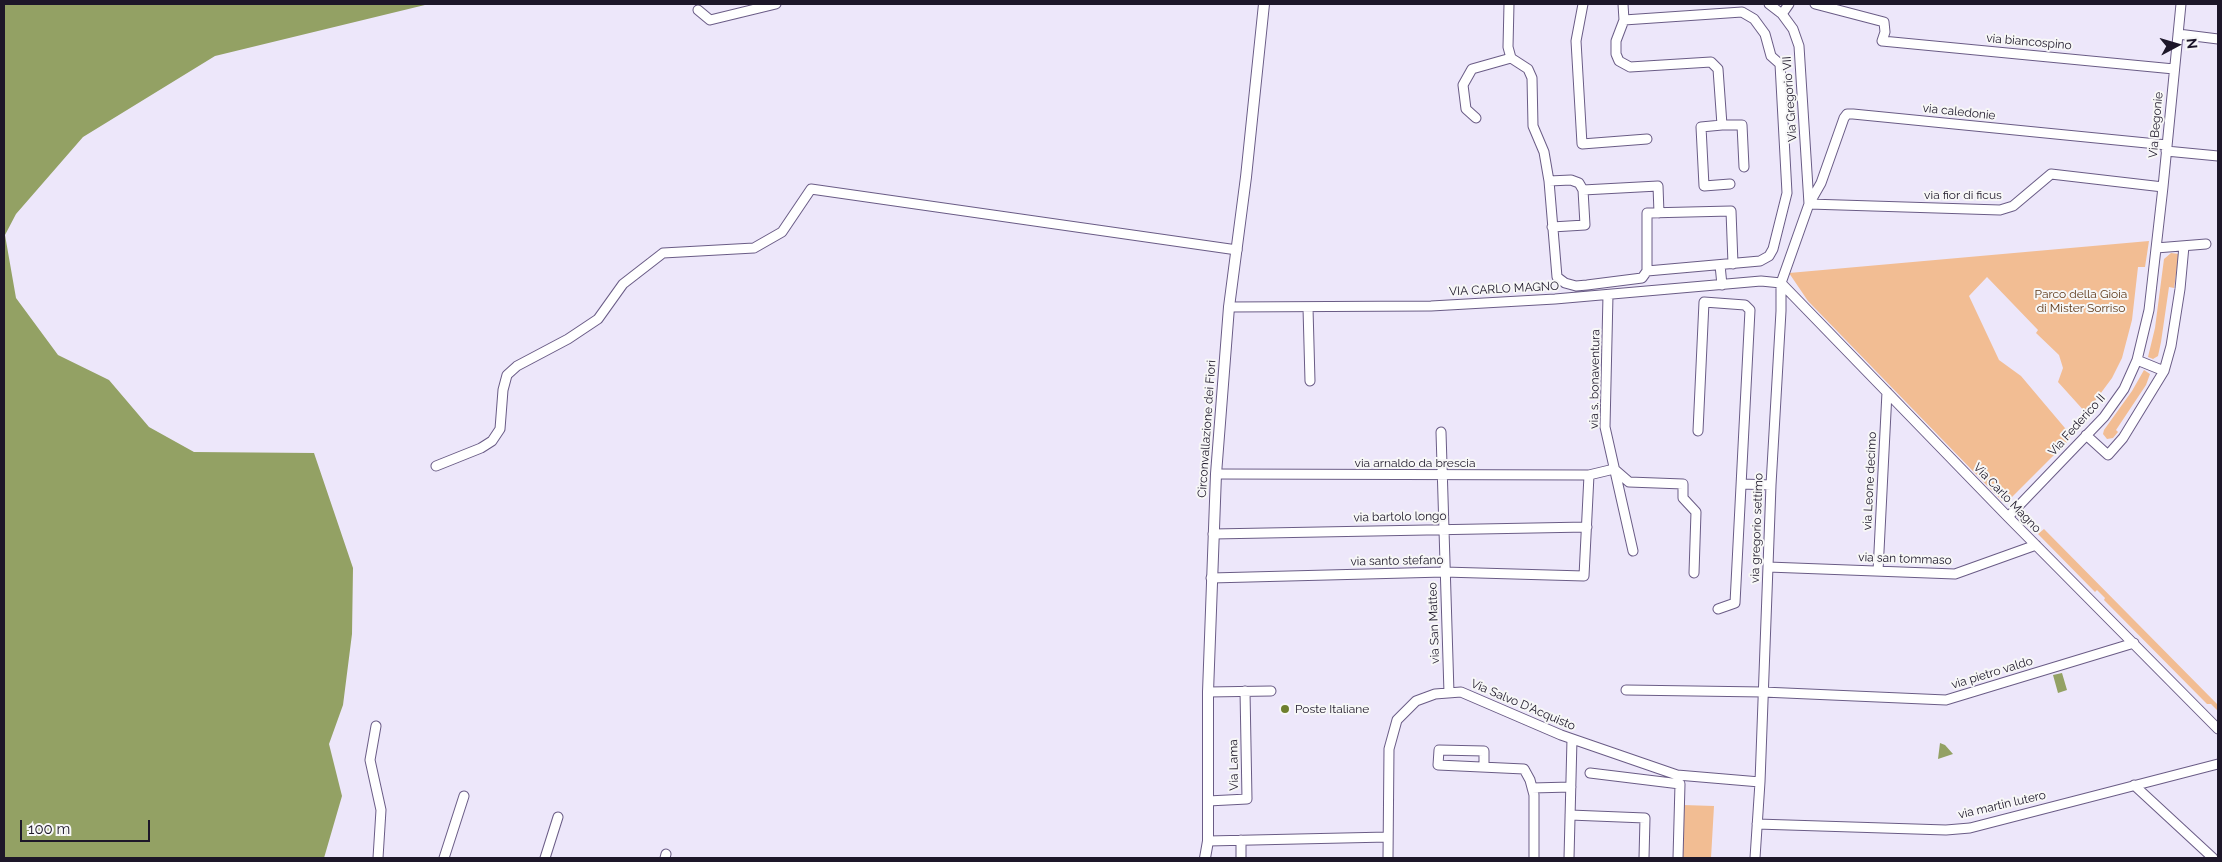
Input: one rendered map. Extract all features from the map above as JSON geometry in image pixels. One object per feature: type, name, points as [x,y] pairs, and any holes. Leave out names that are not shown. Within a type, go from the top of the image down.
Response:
[{"type":"street","points":[[698,10],[710,20],[776,4]]},
{"type":"street","name":"Circonvallazione dei Fiori","points":[[1205,858],[1208,840],[1208,692],[1216,474],[1229,307],[1264,4]]},
{"type":"street","points":[[1509,4],[1508,47],[1511,58],[1528,69],[1532,78],[1533,126],[1544,152],[1549,181],[1557,277],[1565,283],[1587,285],[1642,278],[1647,271],[1647,213],[1731,211],[1733,264]]},
{"type":"street","points":[[1583,4],[1576,41],[1582,144],[1647,139]]},
{"type":"street","points":[[1623,4],[1624,20],[1616,41],[1616,54],[1619,61],[1630,67],[1712,62],[1718,70],[1722,126]]},
{"type":"street","name":"Via Gregorio VII","points":[[1769,4],[1782,14],[1793,29],[1799,46],[1809,204]]},
{"type":"street","points":[[1782,14],[1789,4]]},
{"type":"street","name":"via biancospino","points":[[1815,4],[1884,22],[1885,32],[1882,41],[2174,68]]},
{"type":"street","name":"Via Begonie","points":[[2156,248],[2181,4]]},
{"type":"street","points":[[1624,20],[1742,12],[1754,19],[1765,34],[1771,56],[1780,64],[1788,193],[1773,249],[1769,256],[1760,261],[1647,271]]},
{"type":"street","points":[[2178,34],[2218,39]]},
{"type":"street","points":[[1476,118],[1466,109],[1463,85],[1472,69],[1511,58]]},
{"type":"street","name":"via caledonie","points":[[1809,204],[1821,183],[1847,114],[2166,148]]},
{"type":"street","points":[[1730,184],[1704,186],[1701,127],[1742,125],[1744,167]]},
{"type":"street","points":[[2166,148],[2218,156]]},
{"type":"street","name":"via fior di ficus","points":[[1809,204],[2000,210],[2013,206],[2051,174],[2163,187]]},
{"type":"street","points":[[1549,181],[1571,180],[1578,183],[1583,190],[1585,225],[1552,228]]},
{"type":"street","points":[[1583,190],[1658,186],[1659,213]]},
{"type":"street","points":[[436,466],[481,448],[492,441],[500,429],[503,390],[507,375],[517,366],[568,339],[598,319],[623,284],[663,253],[754,248],[782,232],[811,189],[1236,250]]},
{"type":"street","name":"via gregorio settimo","points":[[1755,858],[1760,782],[1771,486],[1782,311],[1781,283],[1809,204]]},
{"type":"street","points":[[2156,248],[2206,244]]},
{"type":"street","points":[[2086,435],[2108,456],[2123,438],[2164,370],[2171,346],[2180,289],[2184,246]]},
{"type":"street","name":"Via Federico II","points":[[2008,517],[2104,417],[2124,389],[2137,360],[2148,310],[2156,248]]},
{"type":"street","points":[[1720,265],[1722,285]]},
{"type":"street","name":"VIA CARLO MAGNO","points":[[1229,307],[1431,306],[1608,295],[1762,281],[1781,283]]},
{"type":"street","name":"Via Carlo Magno","points":[[1781,283],[2008,517],[2218,729]]},
{"type":"street","points":[[1587,285],[1589,296]]},
{"type":"street","points":[[1698,431],[1704,287]]},
{"type":"street","name":"via s. bonaventura","points":[[1608,295],[1605,427],[1633,551]]},
{"type":"street","points":[[1704,302],[1745,305],[1750,310],[1735,603],[1718,609]]},
{"type":"street","points":[[1308,308],[1310,381]]},
{"type":"street","points":[[2137,360],[2164,370]]},
{"type":"street","name":"via Leone decimo","points":[[1878,571],[1886,392]]},
{"type":"street","name":"via San Matteo","points":[[1441,432],[1444,572],[1450,693]]},
{"type":"street","points":[[1614,469],[1629,482],[1683,484],[1683,498],[1696,512],[1694,572]]},
{"type":"street","name":"via arnaldo da brescia","points":[[1216,474],[1589,475],[1614,469]]},
{"type":"street","points":[[1587,527],[1589,475]]},
{"type":"street","points":[[1742,484],[1771,486]]},
{"type":"street","name":"via bartolo longo","points":[[1213,534],[1443,528],[1587,527]]},
{"type":"street","name":"via santo stefano","points":[[1211,578],[1444,572],[1584,576],[1587,527]]},
{"type":"street","name":"via san tommaso","points":[[1768,567],[1955,574],[2036,545]]},
{"type":"street","name":"via pietro valdo","points":[[1626,690],[1763,692],[1946,700],[2134,643]]},
{"type":"street","name":"Via Lama","points":[[1208,801],[1247,799],[1245,691]]},
{"type":"street","points":[[1208,692],[1271,691]]},
{"type":"street","name":"Via Salvo D'Acquisto","points":[[1388,858],[1389,749],[1397,720],[1416,701],[1435,694],[1461,692],[1572,739],[1677,775],[1760,782]]},
{"type":"street","points":[[376,726],[370,760],[381,810],[378,858]]},
{"type":"street","points":[[1568,858],[1572,739]]},
{"type":"street","points":[[1484,767],[1484,752],[1439,750],[1438,765],[1524,769],[1534,795],[1534,858]]},
{"type":"street","name":"via martin lutero","points":[[1757,824],[1946,830],[1970,828],[2218,764]]},
{"type":"street","points":[[1590,773],[1680,784],[1678,858]]},
{"type":"street","points":[[2134,785],[2213,858]]},
{"type":"street","points":[[1532,788],[1571,787]]},
{"type":"street","points":[[444,858],[464,796]]},
{"type":"street","points":[[1570,815],[1645,818],[1644,858]]},
{"type":"street","points":[[545,858],[558,817]]},
{"type":"street","points":[[1208,840],[1388,837]]},
{"type":"street","points":[[1241,840],[1241,858]]},
{"type":"green space","name":"Parco della Gioia di Mister Sorriso","points":[[2149,241],[2145,267],[2138,267],[2132,320],[2122,358],[2112,378],[2086,413],[2058,382],[2063,368],[2059,355],[2036,333],[2038,330],[1987,277],[1969,296],[1999,360],[2021,376],[2070,434],[2069,440],[2007,502],[2002,501],[1808,301],[1789,273]]},
{"type":"green space","points":[[2171,253],[2179,254],[2174,288],[2169,287],[2158,356],[2153,359],[2148,357],[2155,328],[2164,259]]},
{"type":"green space","points":[[2144,370],[2150,374],[2146,385],[2116,430],[2118,432],[2113,438],[2107,439],[2103,434],[2104,430],[2132,391]]},
{"type":"green space","points":[[2044,529],[2218,705],[2218,711],[2211,704],[2207,704],[2104,600],[2105,598],[2097,590],[2095,592],[2038,534]]},
{"type":"green space","points":[[1683,805],[1714,806],[1711,858],[1681,858]]},
{"type":"shaded area","points":[[4,4],[429,4],[215,56],[83,137],[16,214],[5,235],[16,298],[58,355],[109,380],[149,427],[194,452],[314,453],[353,568],[352,634],[343,705],[329,744],[342,796],[324,858],[4,858]]},
{"type":"shaded area","points":[[2062,673],[2067,690],[2058,693],[2053,675]]},
{"type":"shaded area","points":[[1940,743],[1945,745],[1953,754],[1938,759]]},
{"type":"place","name":"Poste Italiane","points":[[1285,709]]}]
